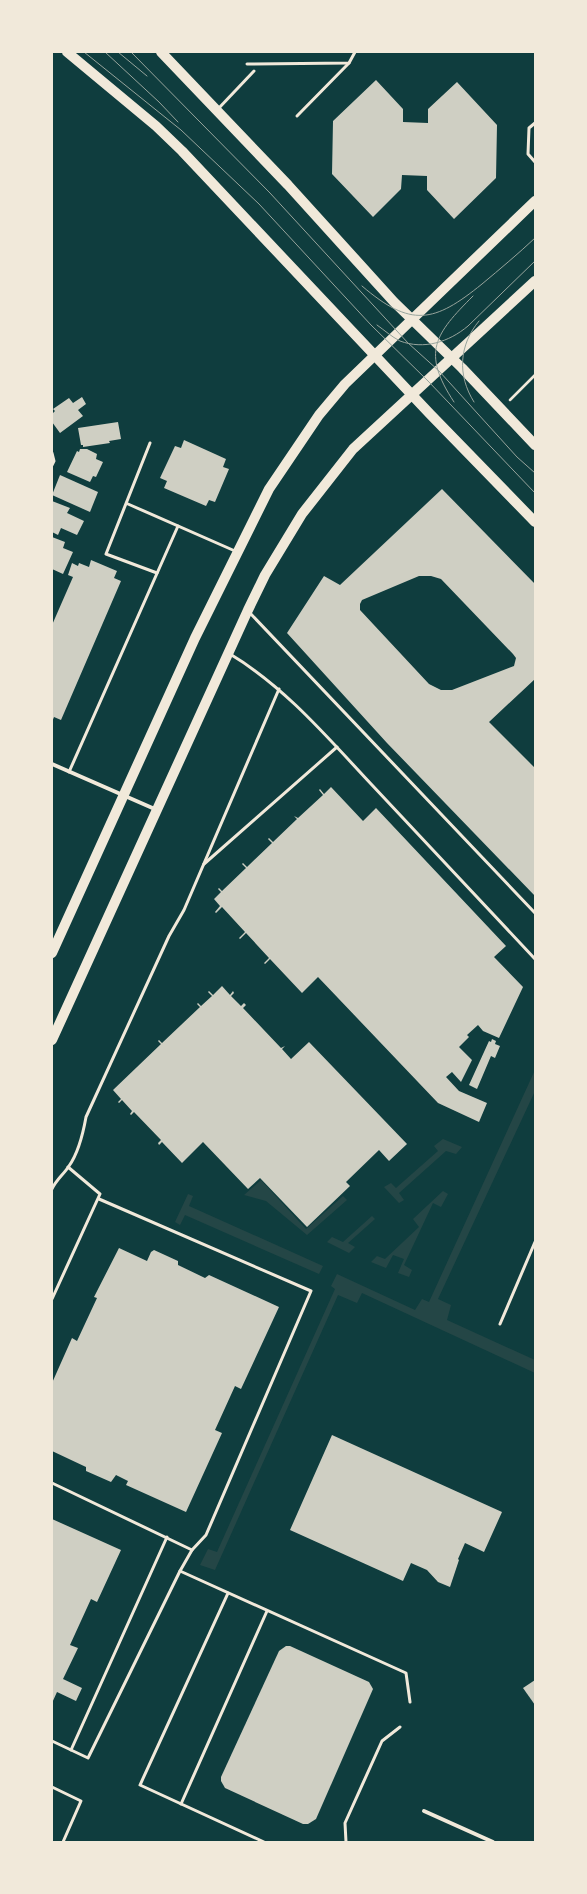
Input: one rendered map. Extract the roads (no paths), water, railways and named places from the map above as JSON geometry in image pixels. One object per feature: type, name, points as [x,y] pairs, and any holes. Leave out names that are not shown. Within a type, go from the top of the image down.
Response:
[{"type":"main road","points":[[67,52],[156,126],[182,151],[535,522]]},
{"type":"main road","points":[[161,52],[217,110],[411,319],[535,445]]},
{"type":"main road","points":[[52,953],[54,943],[237,552],[269,489],[294,450],[336,394],[375,353],[535,201]]},
{"type":"main road","points":[[52,1040],[248,610],[282,546],[302,514],[322,486],[353,449],[535,281]]},
{"type":"street","points":[[52,764],[157,810]]},
{"type":"street","points":[[424,1811],[493,1842]]},
{"type":"lane","points":[[297,116],[349,63],[355,52]]},
{"type":"lane","points":[[247,64],[349,63]]},
{"type":"lane","points":[[217,110],[254,71]]},
{"type":"lane","points":[[535,123],[529,128],[528,154],[535,162]]},
{"type":"lane","points":[[150,443],[128,504],[106,554],[157,573]]},
{"type":"lane","points":[[52,454],[54,461],[52,465]]},
{"type":"lane","points":[[128,504],[237,552]]},
{"type":"lane","points":[[69,772],[178,526]]},
{"type":"lane","points":[[248,610],[535,913]]},
{"type":"lane","points":[[228,653],[248,665],[279,689],[337,747],[535,959]]},
{"type":"lane","points":[[52,1189],[55,1181],[68,1167],[82,1138],[86,1117],[168,936],[184,910],[279,689]]},
{"type":"lane","points":[[203,865],[337,747]]},
{"type":"lane","points":[[52,1299],[100,1194],[68,1167]]},
{"type":"lane","points":[[52,1741],[88,1758],[180,1571],[192,1550],[206,1535],[311,1291],[99,1199]]},
{"type":"lane","points":[[500,1324],[535,1242]]},
{"type":"lane","points":[[52,1483],[192,1550]]},
{"type":"lane","points":[[71,1750],[167,1537]]},
{"type":"lane","points":[[180,1571],[406,1673],[410,1702]]},
{"type":"lane","points":[[228,1593],[140,1785],[264,1842]]},
{"type":"lane","points":[[181,1804],[267,1611]]},
{"type":"lane","points":[[346,1842],[344,1823],[382,1742],[400,1727]]},
{"type":"lane","points":[[52,1787],[81,1801],[64,1842]]},
{"type":"tram line","points":[[84,52],[181,130],[259,204],[371,325],[428,381],[535,493]]},
{"type":"tram line","points":[[105,52],[159,102],[178,122]]},
{"type":"tram line","points":[[118,52],[147,76]]},
{"type":"tram line","points":[[131,52],[270,193],[408,343],[439,371],[517,457],[535,473]]},
{"type":"tram line","points":[[362,286],[379,300],[395,309],[409,314],[422,315],[436,313],[450,307],[465,297],[535,238]]},
{"type":"tram line","points":[[377,325],[400,341],[409,344],[418,345],[436,343],[444,340],[461,332],[468,326],[535,261]]},
{"type":"tram line","points":[[454,402],[444,385],[438,370],[435,357],[437,344],[449,322],[473,296]]},
{"type":"tram line","points":[[474,402],[465,381],[463,360],[467,340],[479,321]]}]
